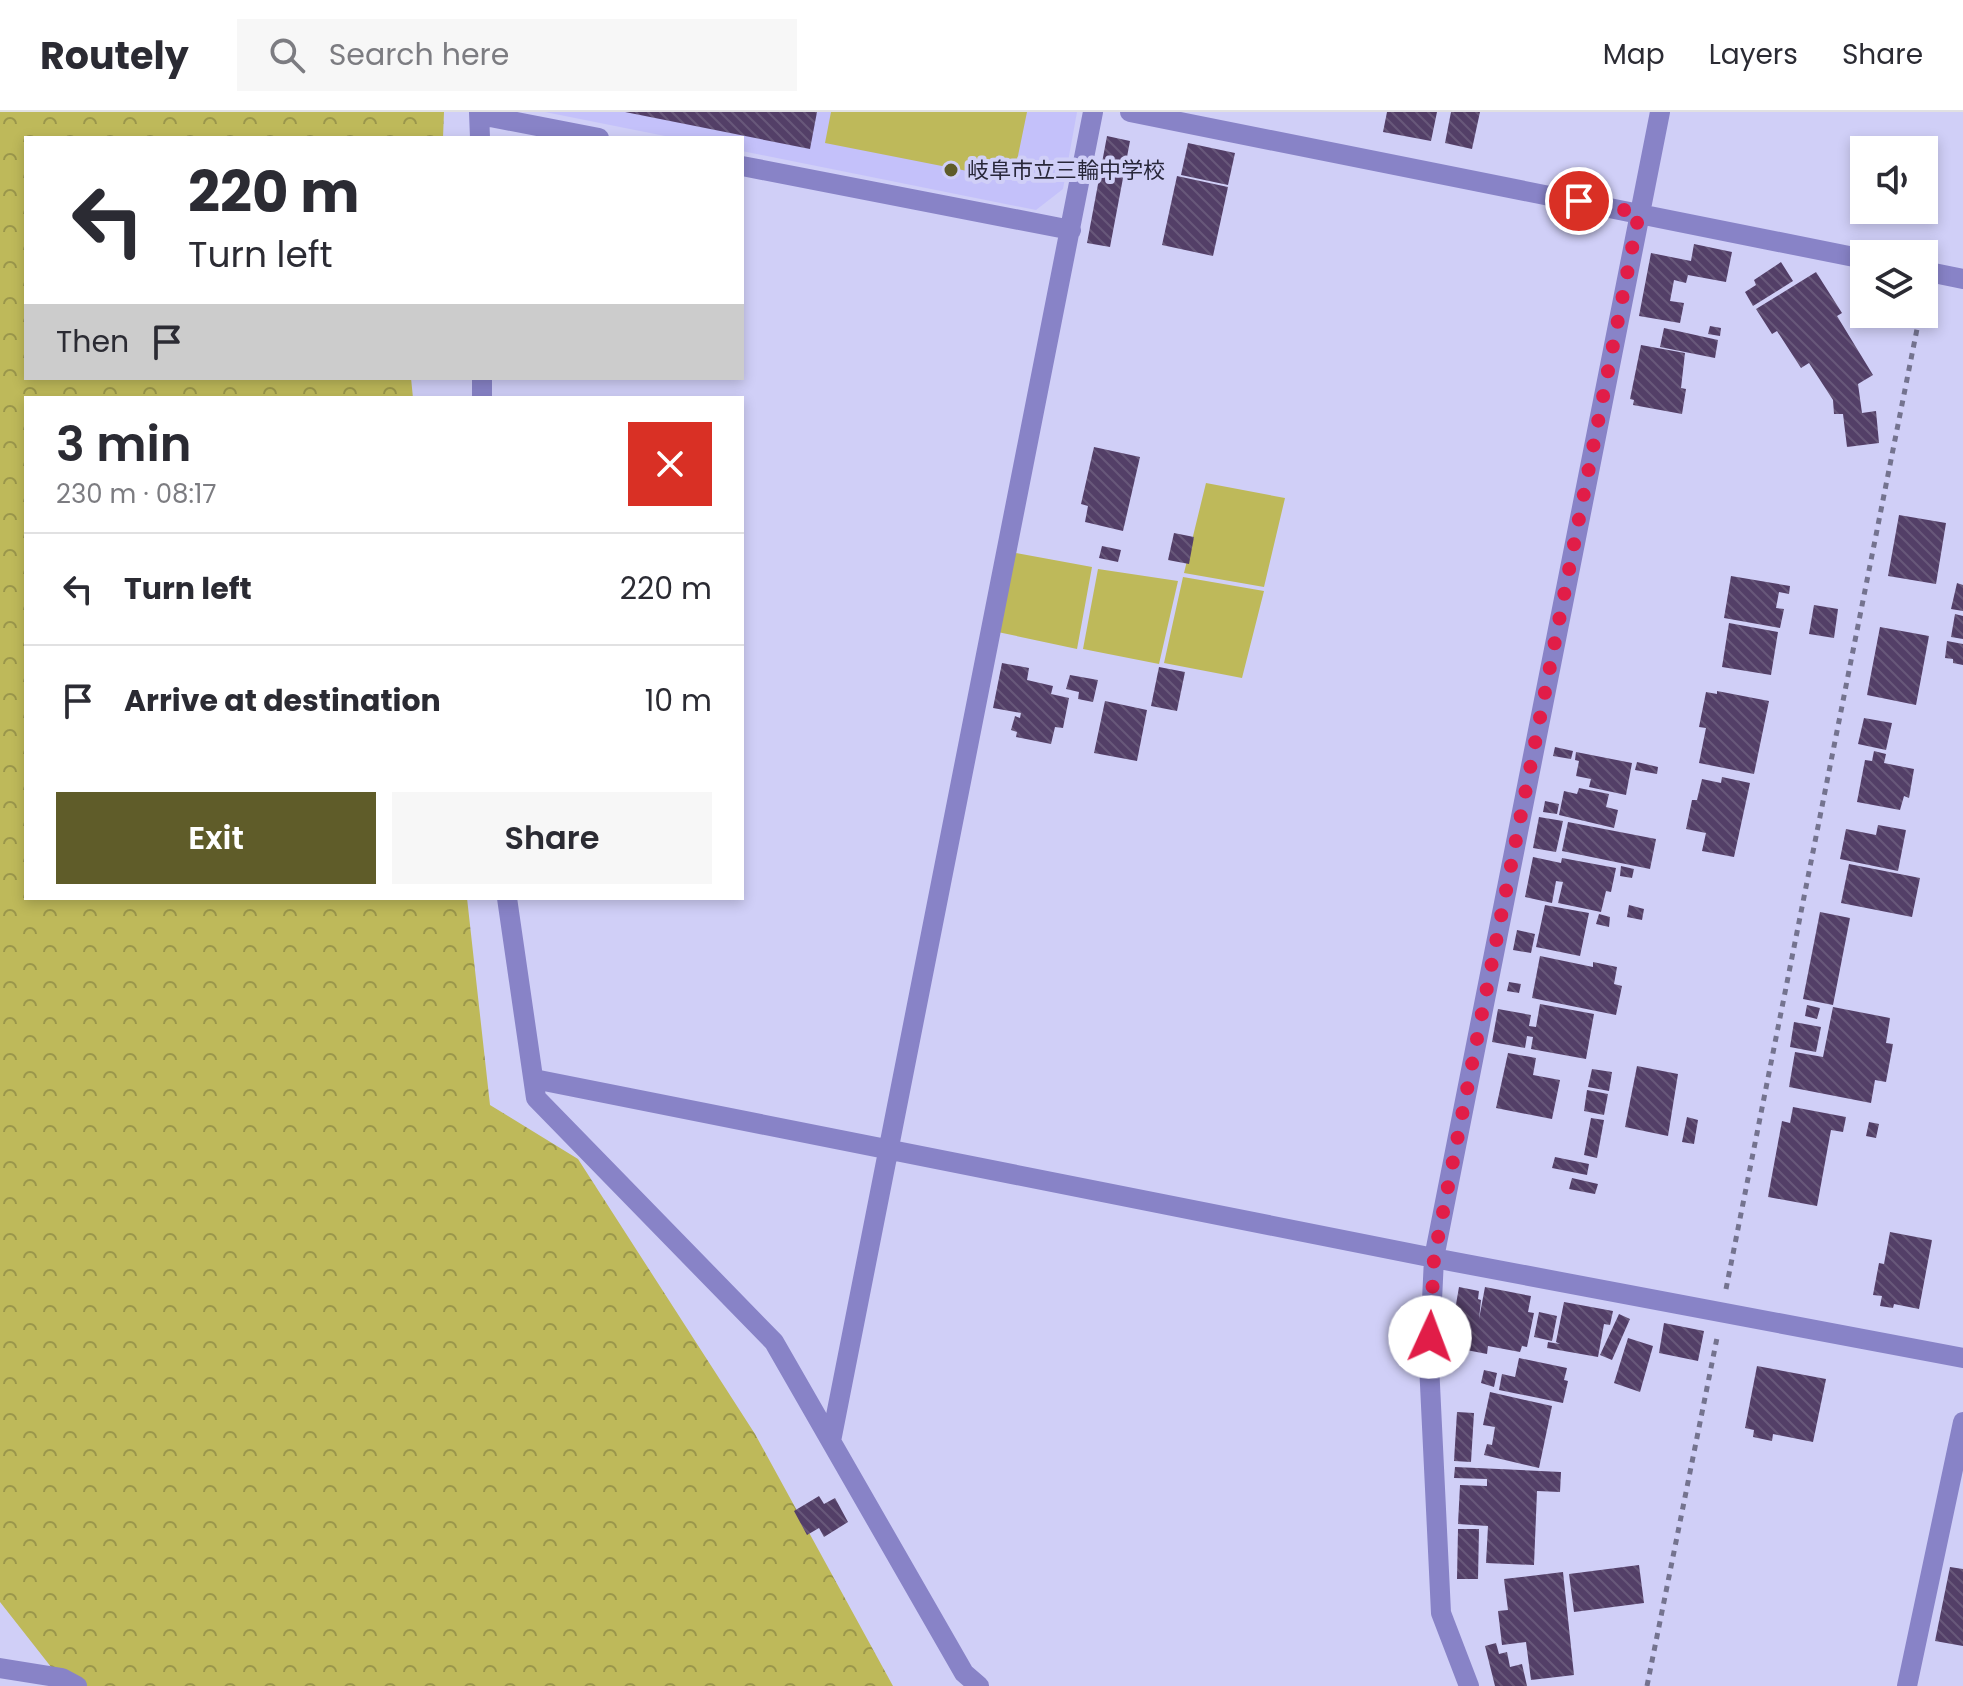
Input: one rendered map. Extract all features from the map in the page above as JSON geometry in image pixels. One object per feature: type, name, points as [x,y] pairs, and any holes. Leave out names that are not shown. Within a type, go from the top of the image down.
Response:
[{"type":"street","points":[[831,1441],[1093,112]]},
{"type":"street","points":[[1130,112],[1850,256]]},
{"type":"street","points":[[1469,1686],[1441,1613],[1429,1364],[1434,1258],[1660,112]]},
{"type":"street","points":[[480,136],[480,113],[589,136]]},
{"type":"street","points":[[744,166],[1071,230]]},
{"type":"street","points":[[1938,274],[1963,279]]},
{"type":"street","points":[[507,900],[536,1098],[774,1342],[964,1673],[979,1686]]},
{"type":"street","points":[[534,1079],[1434,1258],[1963,1358]]},
{"type":"street","points":[[1907,1686],[1963,1422]]},
{"type":"street","points":[[0,1668],[62,1678],[77,1686]]},
{"type":"path","points":[[1647,1686],[1917,328]]},
{"type":"shaded area","name":"岐阜市立三輪中学校","points":[[545,112],[1077,112],[1063,189],[1036,210],[744,151],[744,136],[665,136]]},
{"type":"green space","points":[[0,112],[444,112],[443,136],[24,136],[24,380],[411,380],[413,396],[24,396],[24,900],[467,900],[490,1105],[578,1159],[755,1434],[893,1686],[66,1686],[0,1602]]},
{"type":"green space","points":[[831,112],[1027,112],[1013,180],[825,143]]},
{"type":"green space","points":[[1206,483],[1285,498],[1264,587],[1184,573]]},
{"type":"green space","points":[[1010,552],[1092,567],[1077,649],[993,631]]},
{"type":"green space","points":[[1098,569],[1178,581],[1159,664],[1083,649]]},
{"type":"green space","points":[[1183,577],[1264,591],[1242,678],[1164,663]]},
{"type":"building","points":[[625,112],[817,112],[810,149]]},
{"type":"building","points":[[1387,112],[1437,112],[1431,141],[1383,132]]},
{"type":"building","points":[[1451,112],[1480,112],[1472,149],[1445,143]]},
{"type":"building","points":[[1107,136],[1130,141],[1110,247],[1087,243]]},
{"type":"building","points":[[1188,143],[1235,153],[1228,185],[1181,175]]},
{"type":"building","points":[[1177,176],[1228,187],[1213,256],[1162,245]]},
{"type":"building","points":[[1694,244],[1732,252],[1726,282],[1688,275],[1686,283],[1674,280],[1670,301],[1684,303],[1680,323],[1639,316],[1651,253],[1691,261]]},
{"type":"building","points":[[1781,262],[1793,281],[1753,306],[1745,292],[1756,285],[1754,280]]},
{"type":"building","points":[[1816,272],[1842,313],[1837,316],[1873,375],[1858,384],[1862,413],[1876,411],[1879,443],[1847,447],[1843,414],[1834,414],[1833,400],[1809,363],[1801,368],[1777,331],[1772,334],[1756,309]]},
{"type":"building","points":[[1710,326],[1721,328],[1720,336],[1708,334]]},
{"type":"building","points":[[1664,328],[1718,340],[1715,358],[1660,347]]},
{"type":"building","points":[[1641,345],[1685,353],[1681,388],[1686,389],[1682,414],[1633,405],[1634,400],[1630,399]]},
{"type":"building","points":[[1094,447],[1140,457],[1123,531],[1085,522],[1088,506],[1081,504]]},
{"type":"building","points":[[1899,515],[1946,523],[1936,584],[1888,576]]},
{"type":"building","points":[[1174,533],[1194,537],[1189,564],[1168,560]]},
{"type":"building","points":[[1102,546],[1121,550],[1118,562],[1099,558]]},
{"type":"building","points":[[1731,576],[1790,586],[1789,594],[1779,592],[1776,608],[1784,609],[1780,628],[1724,618]]},
{"type":"building","points":[[1957,583],[1963,585],[1963,611],[1951,609]]},
{"type":"building","points":[[1814,605],[1838,609],[1834,638],[1809,634]]},
{"type":"building","points":[[1955,614],[1963,616],[1963,639],[1951,637]]},
{"type":"building","points":[[1729,623],[1778,632],[1771,675],[1722,667]]},
{"type":"building","points":[[1880,627],[1929,636],[1916,705],[1867,695]]},
{"type":"building","points":[[1947,641],[1963,644],[1963,665],[1945,658]]},
{"type":"building","points":[[1002,663],[1029,668],[1027,680],[1053,686],[1051,694],[1069,698],[1063,728],[1055,727],[1051,744],[1016,737],[1017,732],[1011,730],[1015,716],[1020,718],[1021,713],[993,708]]},
{"type":"building","points":[[1159,667],[1185,672],[1177,711],[1151,706]]},
{"type":"building","points":[[1070,675],[1098,680],[1093,702],[1078,699],[1079,692],[1066,689]]},
{"type":"building","points":[[1717,691],[1769,701],[1754,774],[1699,763],[1706,728],[1699,727],[1706,692],[1717,694]]},
{"type":"building","points":[[1105,701],[1147,710],[1137,761],[1094,753]]},
{"type":"building","points":[[1864,718],[1892,723],[1886,750],[1858,744]]},
{"type":"building","points":[[1555,747],[1573,751],[1571,759],[1553,756]]},
{"type":"building","points":[[1874,751],[1886,754],[1884,763],[1914,769],[1909,798],[1904,796],[1900,810],[1857,802],[1865,760],[1872,761]]},
{"type":"building","points":[[1576,752],[1632,763],[1626,795],[1589,787],[1591,779],[1576,776],[1579,761],[1575,760]]},
{"type":"building","points":[[1637,762],[1658,767],[1657,774],[1635,770]]},
{"type":"building","points":[[1722,777],[1750,783],[1734,857],[1702,851],[1706,833],[1686,829],[1692,800],[1697,800],[1702,779],[1721,783]]},
{"type":"building","points":[[1579,788],[1609,794],[1606,807],[1618,810],[1614,828],[1559,815],[1564,791],[1577,794]]},
{"type":"building","points":[[1545,801],[1559,804],[1557,814],[1543,812]]},
{"type":"building","points":[[1539,817],[1563,821],[1556,852],[1533,848]]},
{"type":"building","points":[[1568,822],[1656,839],[1650,869],[1562,851]]},
{"type":"building","points":[[1878,825],[1906,830],[1898,871],[1840,859],[1846,829],[1876,835]]},
{"type":"building","points":[[1533,857],[1561,863],[1562,858],[1616,868],[1611,892],[1606,891],[1601,912],[1558,903],[1563,882],[1556,881],[1552,903],[1525,897]]},
{"type":"building","points":[[1849,864],[1920,878],[1912,917],[1841,903]]},
{"type":"building","points":[[1621,866],[1634,869],[1632,878],[1620,876]]},
{"type":"building","points":[[1545,905],[1589,913],[1580,956],[1536,947]]},
{"type":"building","points":[[1629,905],[1644,909],[1642,920],[1627,917]]},
{"type":"building","points":[[1820,912],[1850,918],[1833,1005],[1803,999]]},
{"type":"building","points":[[1599,914],[1610,917],[1609,927],[1596,924]]},
{"type":"building","points":[[1517,930],[1535,934],[1531,953],[1513,950]]},
{"type":"building","points":[[1540,956],[1593,967],[1593,962],[1617,967],[1614,984],[1622,986],[1616,1015],[1532,998]]},
{"type":"building","points":[[1509,982],[1521,984],[1519,993],[1507,991]]},
{"type":"building","points":[[1540,1004],[1594,1014],[1586,1059],[1531,1049],[1533,1037],[1527,1036],[1525,1048],[1492,1042],[1498,1009],[1531,1015],[1529,1026],[1536,1027]]},
{"type":"building","points":[[1807,1005],[1820,1008],[1817,1019],[1805,1016]]},
{"type":"building","points":[[1833,1007],[1890,1018],[1886,1043],[1893,1044],[1886,1082],[1875,1080],[1871,1103],[1789,1087],[1795,1052],[1823,1057]]},
{"type":"building","points":[[1794,1022],[1821,1027],[1816,1052],[1790,1047]]},
{"type":"building","points":[[1508,1053],[1536,1058],[1533,1075],[1560,1080],[1552,1119],[1496,1108]]},
{"type":"building","points":[[1637,1066],[1678,1074],[1668,1136],[1625,1127]]},
{"type":"building","points":[[1592,1069],[1612,1072],[1609,1091],[1588,1087]]},
{"type":"building","points":[[1587,1090],[1608,1094],[1604,1115],[1584,1111]]},
{"type":"building","points":[[1793,1107],[1846,1117],[1843,1132],[1831,1130],[1817,1206],[1768,1197],[1782,1121],[1790,1123]]},
{"type":"building","points":[[1687,1117],[1698,1120],[1694,1144],[1682,1142]]},
{"type":"building","points":[[1591,1118],[1604,1120],[1597,1158],[1584,1155]]},
{"type":"building","points":[[1869,1122],[1879,1124],[1876,1138],[1866,1136]]},
{"type":"building","points":[[1555,1157],[1589,1164],[1587,1175],[1552,1168]]},
{"type":"building","points":[[1572,1178],[1598,1184],[1595,1194],[1569,1189]]},
{"type":"building","points":[[1890,1232],[1932,1240],[1919,1309],[1894,1304],[1893,1308],[1880,1306],[1882,1296],[1873,1295],[1879,1263],[1884,1264]]},
{"type":"building","points":[[1459,1287],[1479,1291],[1479,1319],[1485,1287],[1531,1296],[1528,1312],[1534,1313],[1527,1347],[1522,1346],[1520,1352],[1488,1346],[1487,1354],[1451,1347]]},
{"type":"building","points":[[1564,1302],[1613,1311],[1610,1325],[1604,1324],[1598,1357],[1547,1348],[1548,1342],[1560,1344],[1556,1342]]},
{"type":"building","points":[[1539,1312],[1557,1316],[1552,1341],[1534,1337]]},
{"type":"building","points":[[1619,1314],[1630,1319],[1612,1360],[1600,1355]]},
{"type":"building","points":[[1664,1323],[1704,1331],[1698,1361],[1659,1353]]},
{"type":"building","points":[[1628,1338],[1653,1346],[1640,1392],[1614,1383]]},
{"type":"building","points":[[1519,1358],[1567,1368],[1564,1380],[1568,1381],[1563,1403],[1499,1390],[1502,1374],[1515,1377]]},
{"type":"building","points":[[1757,1366],[1826,1379],[1813,1442],[1773,1434],[1772,1441],[1753,1437],[1754,1430],[1745,1428]]},
{"type":"building","points":[[1484,1370],[1497,1373],[1494,1387],[1481,1383]]},
{"type":"building","points":[[1490,1392],[1552,1406],[1539,1468],[1484,1455],[1487,1444],[1492,1445],[1495,1427],[1483,1425]]},
{"type":"building","points":[[1457,1412],[1474,1413],[1471,1462],[1454,1461]]},
{"type":"building","points":[[1455,1467],[1561,1472],[1560,1492],[1537,1491],[1534,1565],[1486,1563],[1488,1526],[1458,1524],[1460,1485],[1487,1486],[1487,1479],[1454,1478]]},
{"type":"building","points":[[819,1496],[824,1504],[835,1498],[848,1522],[824,1537],[819,1528],[807,1535],[794,1511]]},
{"type":"building","points":[[1458,1529],[1479,1529],[1478,1579],[1457,1579]]},
{"type":"building","points":[[1639,1565],[1644,1603],[1574,1612],[1569,1574]]},
{"type":"building","points":[[1950,1567],[1963,1569],[1963,1646],[1935,1641]]},
{"type":"building","points":[[1563,1572],[1574,1675],[1531,1680],[1526,1642],[1502,1645],[1498,1611],[1508,1610],[1504,1579]]},
{"type":"building","points":[[1496,1643],[1499,1654],[1507,1652],[1510,1667],[1522,1664],[1527,1686],[1495,1686],[1485,1646]]},
{"type":"place","name":"岐阜市立三輪中学校","points":[[951,170]]},
{"type":"route","points":[[1430,1337],[1434,1258],[1639,213],[1579,201]]}]
